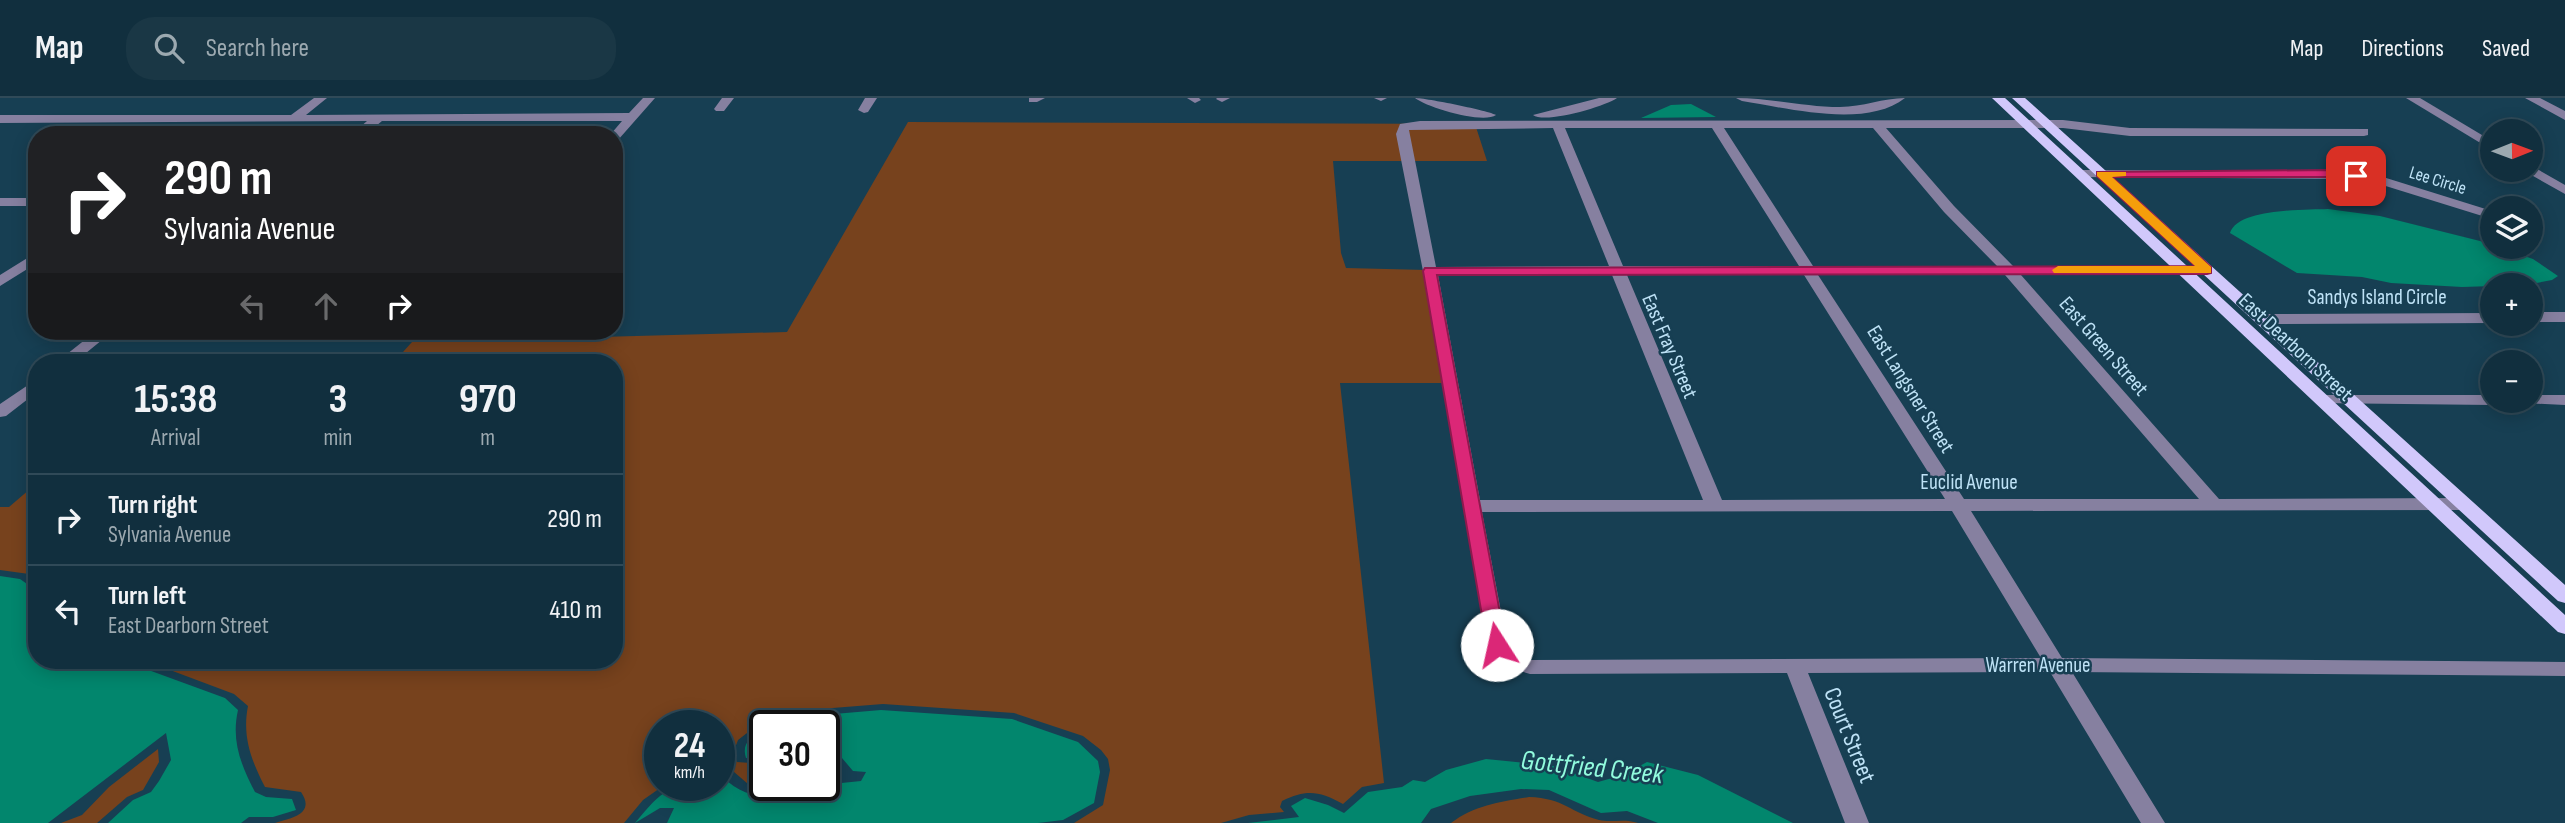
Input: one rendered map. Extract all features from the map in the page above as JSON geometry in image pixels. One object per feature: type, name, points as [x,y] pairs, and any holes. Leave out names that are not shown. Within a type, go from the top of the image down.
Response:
[{"type":"main road","name":"East Dearborn Street","points":[[1998,98],[2565,627]]},
{"type":"main road","name":"East Dearborn Street","points":[[2018,98],[2565,596]]},
{"type":"street","points":[[295,117],[321,98]]},
{"type":"street","points":[[623,127],[649,98]]},
{"type":"street","points":[[720,109],[728,98]]},
{"type":"street","points":[[864,110],[871,98]]},
{"type":"street","points":[[1421,98],[1454,110],[1517,116],[1577,109],[1611,98]]},
{"type":"street","points":[[1742,98],[1844,112],[1876,109],[1899,98]]},
{"type":"street","points":[[2412,98],[2480,139]]},
{"type":"street","points":[[2531,98],[2565,116]]},
{"type":"street","points":[[0,119],[632,117]]},
{"type":"street","points":[[369,126],[379,118]]},
{"type":"street","points":[[1473,506],[1402,134],[1404,127],[1556,124],[2068,124],[2123,132],[2364,132]]},
{"type":"street","name":"East Fray Street","points":[[1556,124],[1715,506]]},
{"type":"street","name":"East Langsner Street","points":[[1715,124],[1958,505],[2152,823]]},
{"type":"street","name":"East Green Street","points":[[1876,124],[1949,209],[2009,270],[2214,505]]},
{"type":"street","name":"Lee Circle","points":[[2080,174],[2350,175],[2378,180],[2480,211]]},
{"type":"street","points":[[2543,177],[2565,190]]},
{"type":"street","points":[[0,202],[28,202]]},
{"type":"street","points":[[0,282],[28,262]]},
{"type":"street","points":[[1430,271],[2207,270]]},
{"type":"street","points":[[2543,317],[2565,317]]},
{"type":"street","name":"Sandys Island Circle","points":[[2262,319],[2480,318]]},
{"type":"street","points":[[75,354],[93,340]]},
{"type":"street","points":[[0,412],[28,391]]},
{"type":"street","points":[[2322,400],[2480,400]]},
{"type":"street","points":[[2543,400],[2565,400]]},
{"type":"street","name":"Euclid Avenue","points":[[1473,506],[2465,505]]},
{"type":"street","name":"Warren Avenue","points":[[1473,506],[1497,645],[1511,661],[1530,667],[2056,665],[2565,669]]},
{"type":"street","name":"Court Street","points":[[1795,666],[1857,823]]},
{"type":"shaded area","points":[[1691,104],[1716,117],[1641,118],[1671,105]]},
{"type":"shaded area","points":[[908,122],[1475,124],[1487,161],[1333,161],[1341,253],[1346,268],[1427,270],[1446,383],[1340,383],[1384,783],[1362,787],[1343,804],[1327,796],[1306,793],[1282,801],[1280,807],[1284,812],[1249,815],[1221,823],[1074,823],[1103,805],[1110,770],[1108,759],[1083,736],[1014,713],[883,704],[816,710],[749,710],[749,731],[738,740],[735,748],[735,710],[644,710],[644,799],[624,823],[275,823],[300,814],[306,805],[305,799],[301,792],[265,787],[249,748],[246,728],[248,706],[234,694],[170,669],[623,669],[623,354],[401,354],[412,342],[623,340],[623,336],[787,332]]},
{"type":"shaded area","points":[[2328,209],[2380,216],[2480,241],[2480,259],[2533,259],[2558,276],[2543,282],[2543,273],[2480,273],[2480,286],[2462,287],[2297,273],[2230,233],[2245,219],[2289,210]]},
{"type":"shaded area","points":[[28,491],[28,574],[0,570],[0,507],[9,507]]},
{"type":"shaded area","points":[[0,576],[20,579],[28,585],[28,669],[146,669],[225,698],[238,710],[236,732],[239,752],[255,792],[266,797],[292,799],[296,810],[273,817],[249,817],[241,823],[108,823],[133,800],[151,792],[159,781],[171,760],[166,733],[48,823],[0,823]]},
{"type":"shaded area","points":[[881,710],[1012,719],[1078,742],[1098,761],[1100,772],[1094,803],[1063,820],[1038,823],[667,823],[674,808],[660,808],[635,823],[654,801],[735,801],[735,787],[749,794],[749,801],[840,801],[840,783],[861,781],[866,772],[853,771],[840,758],[840,713]]},
{"type":"shaded area","points":[[749,740],[749,758],[746,758],[746,744]]},
{"type":"shaded area","points":[[158,749],[159,762],[143,790],[127,797],[97,823],[61,823],[82,815],[109,787]]},
{"type":"shaded area","points":[[735,758],[737,762],[749,763],[748,784],[735,773]]},
{"type":"shaded area","points":[[1486,759],[1554,766],[1598,782],[1623,775],[1647,762],[1698,775],[1793,823],[1658,823],[1627,811],[1601,813],[1549,790],[1521,789],[1470,796],[1431,809],[1421,823],[1248,823],[1299,817],[1291,806],[1305,798],[1344,813],[1368,792],[1402,787],[1413,780],[1425,782],[1446,770]]},
{"type":"shaded area","points":[[1529,797],[1551,800],[1599,820],[1638,823],[1451,823],[1479,808]]},
{"type":"slow traffic","points":[[2058,270],[2207,270],[2101,174],[2121,174]]},
{"type":"route","points":[[1497,645],[1430,271],[2207,270],[2101,174],[2330,173],[2356,176]]},
{"type":"water label","name":"Gottfried Creek","points":[[1592,766]]}]
